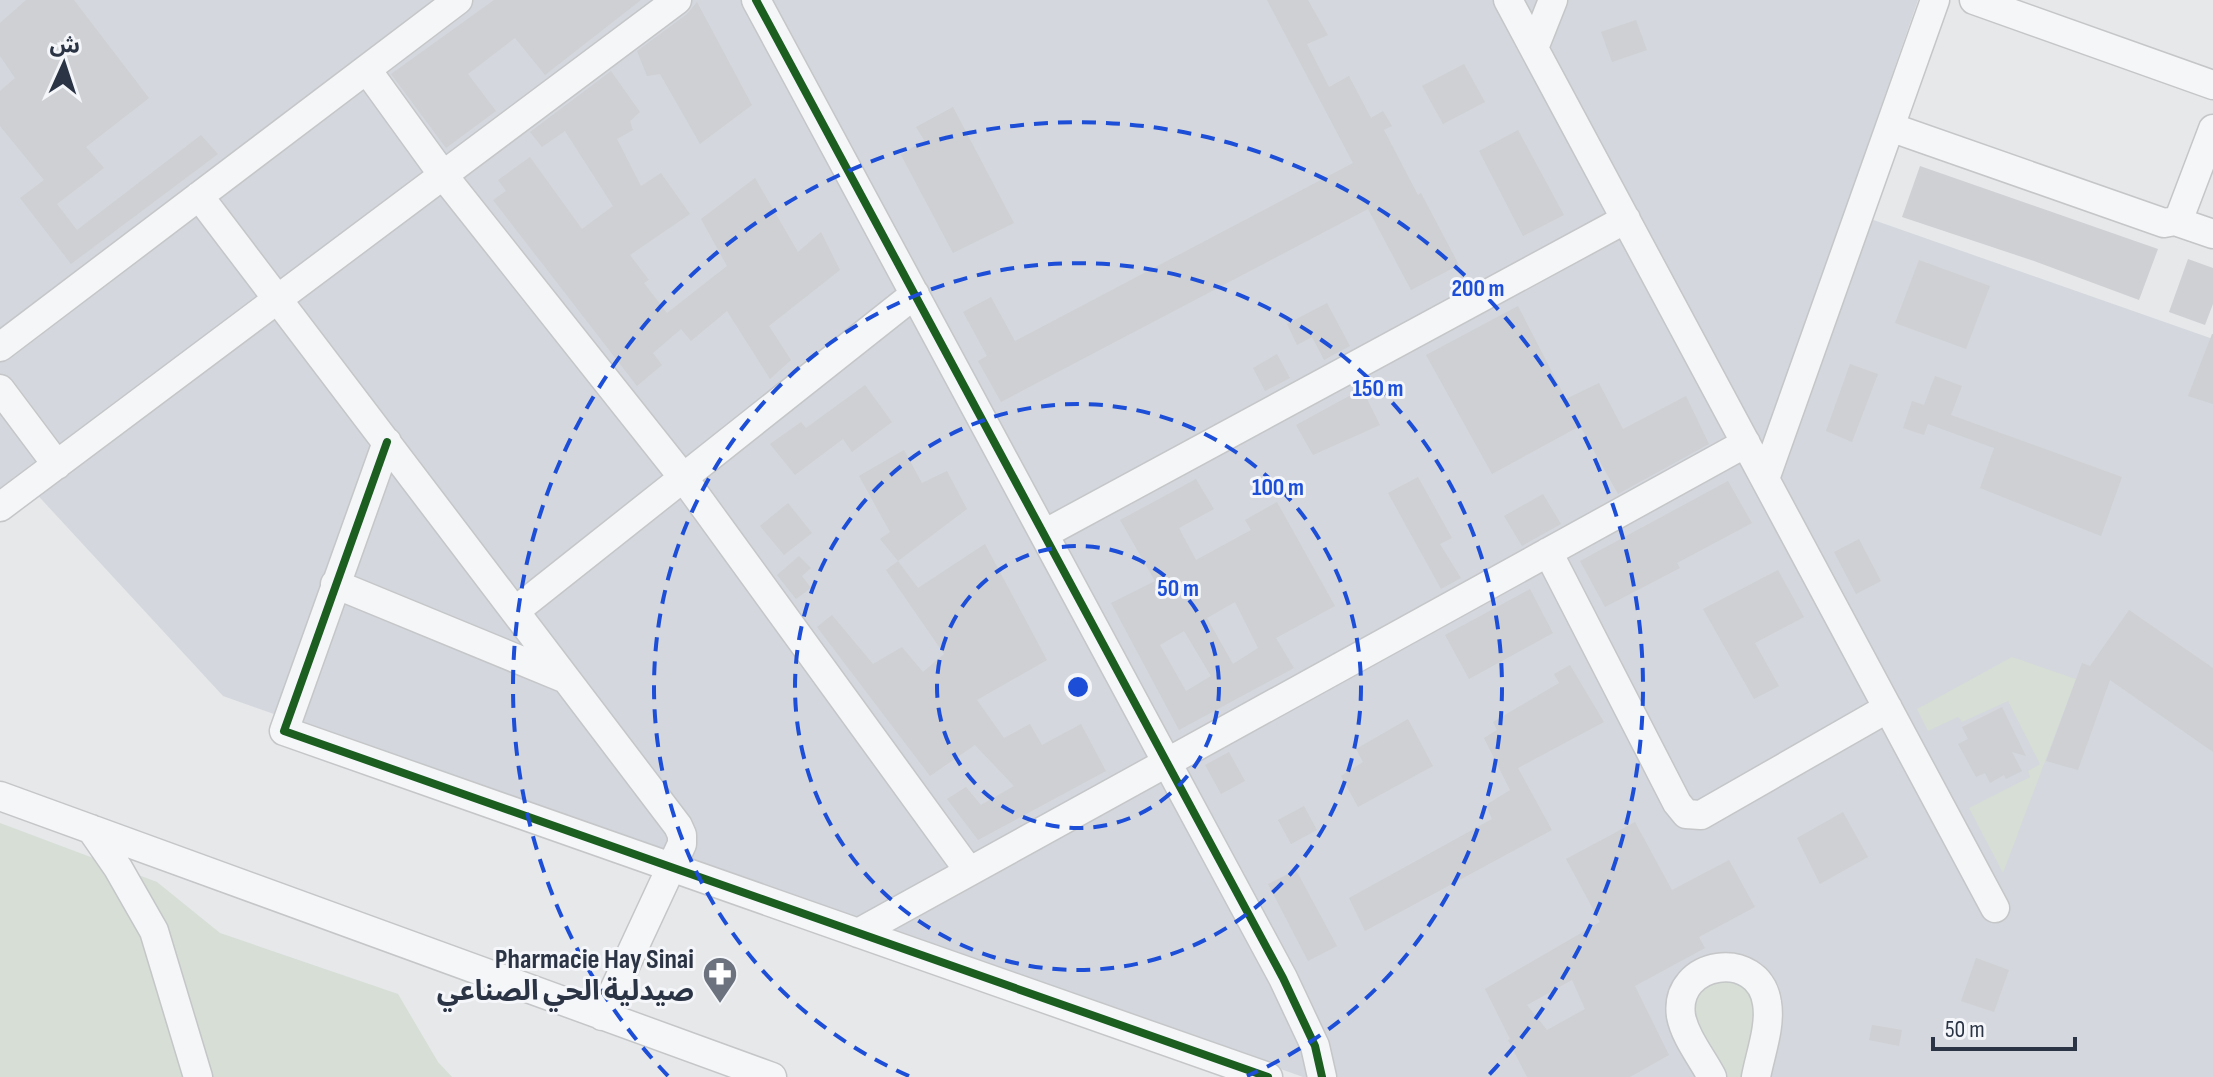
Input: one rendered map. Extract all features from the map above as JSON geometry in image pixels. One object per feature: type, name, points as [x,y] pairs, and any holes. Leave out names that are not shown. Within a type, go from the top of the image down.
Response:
[{"type":"street","points":[[0,347],[458,0]]},
{"type":"street","points":[[0,507],[677,0]]},
{"type":"street","points":[[756,0],[1283,978],[1315,1046],[1322,1077]]},
{"type":"street","points":[[1508,0],[1995,908]]},
{"type":"street","points":[[1534,48],[1553,0]]},
{"type":"street","points":[[1765,479],[1935,0]]},
{"type":"street","points":[[1974,0],[2213,85]]},
{"type":"street","points":[[367,70],[443,175],[682,476],[969,871]]},
{"type":"street","points":[[1890,127],[2164,223],[2175,221],[2213,234]]},
{"type":"street","points":[[2175,221],[2186,201],[2213,129]]},
{"type":"street","points":[[199,196],[678,826],[682,844],[602,1016]]},
{"type":"street","points":[[1044,534],[1626,219]]},
{"type":"street","points":[[515,611],[915,294]]},
{"type":"street","points":[[0,389],[57,465]]},
{"type":"street","points":[[387,442],[284,731],[1268,1077]]},
{"type":"street","points":[[858,933],[1746,443]]},
{"type":"street","points":[[1548,552],[1677,803],[1686,814],[1701,815],[1888,708]]},
{"type":"street","points":[[335,584],[567,679]]},
{"type":"street","points":[[0,796],[763,1076]]},
{"type":"street","points":[[91,829],[118,868],[154,931],[198,1077]]},
{"type":"street","points":[[1712,1077],[1684,1026],[1681,1000],[1694,978],[1704,971],[1718,966],[1732,966],[1756,980],[1764,991],[1768,1005],[1756,1077]]},
{"type":"shaded area","points":[[0,0],[1918,0],[1845,210],[2213,339],[2213,1077],[1303,1077],[223,696],[19,475],[0,488]]},
{"type":"shaded area","points":[[2012,657],[2076,679],[2003,873],[1969,808],[2030,777],[2028,771],[2040,764],[2008,701],[1962,722],[1958,717],[1928,731],[1917,709]]},
{"type":"shaded area","points":[[0,823],[157,882],[220,933],[398,994],[438,1062],[452,1077],[0,1077]]},
{"type":"shaded area","points":[[1739,978],[1758,1005],[1746,1077],[1725,1077],[1692,1022],[1691,999],[1705,980]]},
{"type":"building","points":[[26,0],[74,0],[149,98],[86,147],[104,168],[57,204],[77,230],[201,135],[218,154],[71,264],[20,198],[44,180],[0,126],[0,91],[15,78],[0,56],[0,23]]},
{"type":"building","points":[[494,0],[641,0],[545,75],[515,38],[468,74],[496,111],[446,148],[391,74]]},
{"type":"building","points":[[1267,0],[1308,0],[1328,35],[1307,44],[1329,87],[1349,76],[1371,118],[1383,111],[1392,126],[1384,130],[1459,265],[1411,290],[1368,209],[1001,402],[978,361],[987,356],[963,312],[991,297],[1015,341],[1353,163]]},
{"type":"building","points":[[697,2],[752,105],[700,144],[660,74],[647,76],[637,51],[687,14]]},
{"type":"building","points":[[1636,20],[1647,50],[1612,62],[1601,32]]},
{"type":"building","points":[[1464,64],[1485,102],[1443,124],[1422,86]]},
{"type":"building","points":[[611,71],[640,112],[630,121],[633,130],[617,139],[641,186],[661,173],[690,214],[630,255],[649,280],[644,283],[667,313],[727,266],[701,219],[755,178],[798,252],[821,232],[840,270],[769,326],[791,360],[770,379],[727,311],[691,341],[681,329],[653,353],[662,365],[637,386],[493,200],[506,191],[498,180],[530,157],[582,229],[613,206],[565,131],[542,147],[530,132]]},
{"type":"building","points":[[953,107],[1014,223],[953,253],[901,155],[924,140],[916,127]]},
{"type":"building","points":[[1518,130],[1564,215],[1523,236],[1479,151]]},
{"type":"building","points":[[1920,166],[2158,249],[2139,300],[1902,217]]},
{"type":"building","points":[[2188,259],[2213,268],[2213,304],[2205,325],[2169,312]]},
{"type":"building","points":[[1919,260],[1990,286],[1966,349],[1895,323]]},
{"type":"building","points":[[1327,303],[1350,346],[1324,360],[1312,337],[1297,345],[1287,324]]},
{"type":"building","points":[[1518,306],[1566,399],[1599,383],[1623,429],[1686,396],[1709,444],[1618,494],[1580,426],[1492,474],[1426,355]]},
{"type":"building","points":[[2213,334],[2213,404],[2188,396]]},
{"type":"building","points":[[1277,354],[1290,378],[1265,391],[1253,368]]},
{"type":"building","points":[[1850,364],[1878,374],[1852,442],[1826,431]]},
{"type":"building","points":[[1935,376],[1962,386],[1951,415],[2122,477],[2101,536],[1980,488],[1994,448],[1928,424],[1924,435],[1903,428],[1912,401],[1924,405]]},
{"type":"building","points":[[865,385],[892,422],[852,452],[843,439],[795,475],[770,444],[801,422],[806,428]]},
{"type":"building","points":[[1362,389],[1380,425],[1313,455],[1296,425]]},
{"type":"building","points":[[904,450],[922,483],[947,471],[967,509],[898,561],[880,539],[890,532],[859,476]]},
{"type":"building","points":[[1418,477],[1452,538],[1440,544],[1461,578],[1441,589],[1388,493]]},
{"type":"building","points":[[1196,479],[1214,509],[1179,528],[1196,560],[1251,530],[1245,520],[1277,502],[1335,606],[1276,638],[1294,668],[1179,730],[1111,603],[1155,581],[1120,520]],"holes":[[[1235,602],[1258,648],[1233,664],[1207,618]],[[1184,631],[1211,676],[1186,691],[1160,645]]]},
{"type":"building","points":[[1728,481],[1752,523],[1677,563],[1680,568],[1605,607],[1580,561]]},
{"type":"building","points":[[1543,494],[1561,524],[1522,546],[1504,516]]},
{"type":"building","points":[[788,503],[812,533],[784,555],[760,526]]},
{"type":"building","points":[[1859,539],[1881,581],[1856,594],[1834,552]]},
{"type":"building","points":[[985,544],[1047,660],[977,700],[1004,738],[1030,724],[1042,745],[1081,724],[1106,771],[978,840],[947,799],[966,787],[981,805],[1014,786],[975,745],[930,776],[817,627],[832,615],[873,664],[902,647],[923,672],[944,654],[886,570],[898,561],[918,588]]},
{"type":"building","points":[[799,556],[811,568],[802,576],[811,588],[796,599],[777,575]]},
{"type":"building","points":[[1778,570],[1804,617],[1755,643],[1779,686],[1754,699],[1703,609]]},
{"type":"building","points":[[1530,589],[1553,633],[1469,679],[1445,635]]},
{"type":"building","points":[[2129,610],[2213,668],[2213,752],[2110,680],[2078,770],[2046,761],[2082,663],[2090,666]]},
{"type":"building","points":[[1570,665],[1604,722],[1518,768],[1552,830],[1365,931],[1349,898],[1492,819],[1486,805],[1510,790],[1484,738],[1497,730],[1493,722],[1559,683],[1554,674]]},
{"type":"building","points":[[2002,707],[2026,756],[2012,752],[2022,771],[2006,779],[2004,775],[1990,783],[1985,773],[1976,777],[1958,744],[1968,739],[1962,727]]},
{"type":"building","points":[[1408,719],[1433,766],[1358,807],[1341,776],[1363,762],[1356,749]]},
{"type":"building","points":[[1229,752],[1245,781],[1221,794],[1205,765]]},
{"type":"building","points":[[1304,806],[1317,830],[1291,844],[1278,820]]},
{"type":"building","points":[[1843,812],[1868,857],[1820,884],[1797,838]]},
{"type":"building","points":[[1635,822],[1672,890],[1729,860],[1755,907],[1699,937],[1705,948],[1635,986],[1669,1055],[1630,1077],[1527,1077],[1485,989],[1600,922],[1566,859]],"holes":[[[1572,980],[1585,1009],[1547,1030],[1527,1005]]]},
{"type":"building","points":[[1296,870],[1337,946],[1308,961],[1268,884]]},
{"type":"building","points":[[1976,958],[2009,970],[1994,1012],[1961,1001]]},
{"type":"building","points":[[1872,1025],[1902,1030],[1899,1046],[1869,1040]]},
{"type":"cycle path","points":[[756,0],[1283,978],[1315,1046],[1322,1077]]},
{"type":"cycle path","points":[[387,442],[284,731],[1268,1077]]},
{"type":"place","name":"Pharmacie Hay Sinai صيدلية الحي الصناعي","points":[[720,1005]]}]
